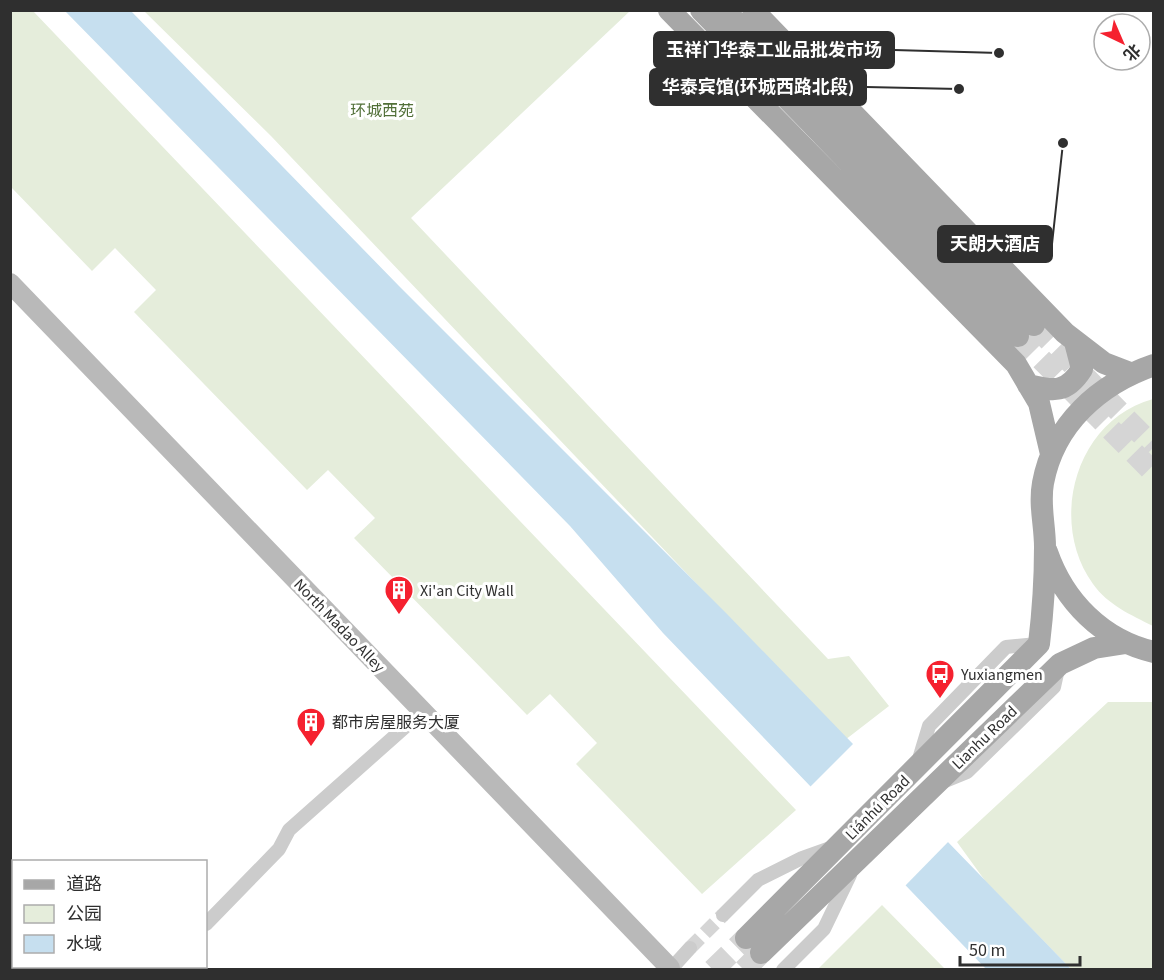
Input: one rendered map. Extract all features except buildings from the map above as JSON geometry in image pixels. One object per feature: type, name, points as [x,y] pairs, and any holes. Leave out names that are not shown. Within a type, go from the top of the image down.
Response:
[{"type":"main road","points":[[669,10],[1016,364],[1039,403],[1051,454]]},
{"type":"main road","points":[[701,10],[1026,330],[723,10]]},
{"type":"main road","points":[[753,10],[1075,342],[1104,363],[1130,373]]},
{"type":"main road","points":[[1028,385],[1062,389],[1074,382],[1082,369],[1075,342]]},
{"type":"main road","points":[[1039,644],[1045,600],[1045,544],[1040,514],[1043,483],[1051,454],[1070,420],[1097,393],[1130,373],[1154,365]]},
{"type":"main road","points":[[1045,544],[1062,585],[1083,613],[1103,630],[1126,643],[1154,652]]},
{"type":"main road","name":"Lianhu Road","points":[[935,786],[1060,664],[1094,648],[1126,643]]},
{"type":"main road","name":"Lianhu Road","points":[[917,768],[1039,644]]},
{"type":"main road","points":[[1022,662],[1037,666],[1041,682]]},
{"type":"main road","name":"Liánhú Road","points":[[838,846],[917,768]]},
{"type":"main road","name":"Liánhú Road","points":[[855,863],[935,786]]},
{"type":"main road","points":[[838,846],[753,945],[855,863]]},
{"type":"street","name":"North Madao Alley","points":[[10,283],[670,969]]},
{"type":"street","points":[[917,768],[929,726],[1006,647],[1039,644]]},
{"type":"street","points":[[935,786],[967,772],[975,765],[1054,687],[1060,664]]},
{"type":"street","points":[[207,923],[279,849],[289,830],[423,711]]},
{"type":"street","points":[[723,915],[758,880],[802,858],[838,846]]},
{"type":"street","points":[[783,969],[824,929],[855,863]]},
{"type":"street","points":[[670,969],[690,948]]},
{"type":"green space","points":[[11,10],[33,11],[796,810],[702,894],[576,764],[597,743],[550,694],[527,715],[354,538],[375,518],[328,470],[307,490],[134,312],[156,290],[115,248],[92,271],[11,187]]},
{"type":"green space","name":"环城西苑","points":[[144,11],[630,11],[411,218],[828,659],[849,656],[889,706],[845,740],[271,136]]},
{"type":"green space","points":[[1154,399],[1153,626],[1113,604],[1093,584],[1079,559],[1072,532],[1072,504],[1077,476],[1088,450],[1104,428],[1126,410]]},
{"type":"green space","points":[[1108,702],[1153,702],[1153,969],[1071,969],[986,882],[957,842]]},
{"type":"green space","points":[[882,905],[945,969],[818,969]]},
{"type":"water","points":[[65,11],[131,11],[399,286],[727,614],[1071,969],[986,969],[663,633],[570,526]]},
{"type":"pier","points":[[855,742],[950,840],[903,888],[808,789]]},
{"type":"tunnel","points":[[1034,325],[1154,447]]},
{"type":"tunnel","points":[[1018,336],[1154,473]]},
{"type":"tunnel","points":[[690,948],[723,915]]},
{"type":"tunnel","points":[[713,970],[746,938]]},
{"type":"tunnel","points":[[744,970],[761,953]]},
{"type":"place","name":"玉祥门华泰工业品批发市场","points":[[999,53]]},
{"type":"place","name":"华泰宾馆(环城西路北段)","points":[[959,89]]},
{"type":"place","name":"天朗大酒店","points":[[1063,143]]},
{"type":"place","name":"Xi'an City Wall","points":[[399,616]]},
{"type":"place","name":"Yuxiangmen","points":[[940,700]]},
{"type":"place","name":"都市房屋服务大厦","points":[[311,748]]}]
